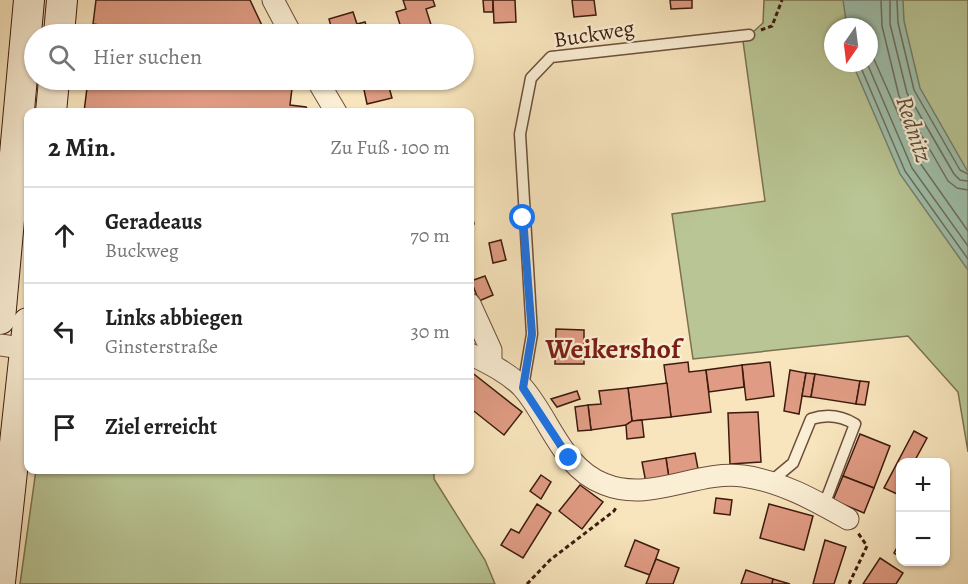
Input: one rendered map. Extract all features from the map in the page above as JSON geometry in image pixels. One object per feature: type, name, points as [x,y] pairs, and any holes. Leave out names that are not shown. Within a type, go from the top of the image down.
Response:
[{"type":"main road","points":[[27,24],[29,0]]},
{"type":"main road","points":[[60,24],[62,0]]},
{"type":"main road","points":[[0,319],[24,55]]},
{"type":"main road","points":[[51,108],[53,90]]},
{"type":"main road","points":[[0,582],[21,341]]},
{"type":"street","points":[[273,0],[286,24]]},
{"type":"street","points":[[322,90],[334,108]]},
{"type":"street","points":[[474,313],[491,350],[491,364]]},
{"type":"street","points":[[474,356],[491,364],[523,388],[569,458],[601,483],[625,491],[742,476],[814,498],[848,519]]},
{"type":"lane","name":"Buckweg","points":[[523,388],[532,334],[520,134],[531,78],[551,57],[749,35]]},
{"type":"lane","points":[[769,483],[793,463],[810,419],[824,414],[847,419],[855,424],[824,505]]},
{"type":"path","points":[[749,35],[772,26],[782,0]]},
{"type":"path","points":[[526,584],[550,560],[614,511],[625,491]]},
{"type":"path","points":[[848,519],[867,546],[849,584]]},
{"type":"shaded area","points":[[764,0],[968,0],[968,452],[958,392],[908,336],[693,359],[672,214],[765,201],[743,41],[763,23]]},
{"type":"shaded area","points":[[35,474],[434,474],[434,479],[485,560],[495,584],[20,584]]},
{"type":"water","name":"Rednitz","points":[[843,0],[903,0],[904,21],[920,88],[968,172],[968,270],[900,174],[856,72],[878,72],[878,18],[846,18]]},
{"type":"building","points":[[96,0],[250,0],[261,24],[93,24]]},
{"type":"building","points":[[403,0],[433,0],[435,6],[426,9],[431,24],[400,24],[396,12],[406,9]]},
{"type":"building","points":[[483,0],[493,0],[493,12],[484,12]]},
{"type":"building","points":[[493,0],[515,0],[516,22],[494,23]]},
{"type":"building","points":[[572,0],[594,0],[596,15],[574,17]]},
{"type":"building","points":[[670,0],[692,0],[692,8],[671,9]]},
{"type":"building","points":[[353,12],[357,24],[330,24],[329,19]]},
{"type":"building","points":[[87,90],[292,90],[290,105],[307,108],[84,108]]},
{"type":"building","points":[[364,90],[390,90],[392,98],[367,104]]},
{"type":"building","points":[[501,240],[506,260],[493,263],[489,243]]},
{"type":"building","points":[[485,276],[493,295],[479,301],[474,288],[474,280]]},
{"type":"building","points":[[556,329],[584,330],[584,364],[555,364]]},
{"type":"building","points":[[688,362],[689,372],[706,370],[711,412],[671,417],[664,365]]},
{"type":"building","points":[[770,362],[774,396],[746,400],[742,365]]},
{"type":"building","points":[[742,365],[744,387],[709,392],[706,370]]},
{"type":"building","points":[[790,370],[806,373],[799,414],[784,411]]},
{"type":"building","points":[[806,373],[815,374],[811,397],[802,396]]},
{"type":"building","points":[[474,374],[522,412],[504,435],[474,411]]},
{"type":"building","points":[[815,374],[860,381],[856,404],[811,397]]},
{"type":"building","points":[[860,381],[869,382],[865,405],[856,404]]},
{"type":"building","points":[[667,383],[671,417],[632,421],[628,388]]},
{"type":"building","points":[[628,388],[632,421],[626,425],[591,430],[588,405],[601,404],[599,391]]},
{"type":"building","points":[[577,391],[580,399],[557,407],[551,399]]},
{"type":"building","points":[[588,405],[591,430],[578,431],[575,407]]},
{"type":"building","points":[[758,412],[761,462],[730,464],[728,413]]},
{"type":"building","points":[[642,420],[644,437],[627,439],[626,425],[632,421]]},
{"type":"building","points":[[914,431],[927,438],[916,458],[900,458]]},
{"type":"building","points":[[860,434],[890,446],[874,488],[843,476]]},
{"type":"building","points":[[695,453],[699,474],[669,479],[666,458]]},
{"type":"building","points":[[666,458],[669,479],[646,483],[642,462]]},
{"type":"building","points":[[896,465],[896,494],[884,488]]},
{"type":"building","points":[[541,475],[551,482],[541,499],[530,491]]},
{"type":"building","points":[[843,476],[874,488],[864,513],[833,500]]},
{"type":"building","points":[[580,485],[603,502],[582,529],[559,511]]},
{"type":"building","points":[[716,498],[732,500],[730,515],[714,513]]},
{"type":"building","points":[[537,504],[551,513],[523,558],[501,545],[511,529],[519,533]]},
{"type":"building","points":[[769,504],[813,516],[804,550],[760,538]]},
{"type":"building","points":[[635,540],[659,550],[650,575],[625,566]]},
{"type":"building","points":[[825,540],[846,547],[834,584],[813,584]]},
{"type":"building","points":[[880,558],[903,573],[896,584],[863,584]]},
{"type":"building","points":[[656,559],[679,568],[673,584],[646,584]]},
{"type":"building","points":[[746,570],[773,579],[772,584],[741,584]]},
{"type":"building","points":[[773,579],[790,584],[772,584]]},
{"type":"district","name":"Weikershof","points":[[613,349]]},
{"type":"route","points":[[523,218],[532,334],[523,388],[569,458]]}]
